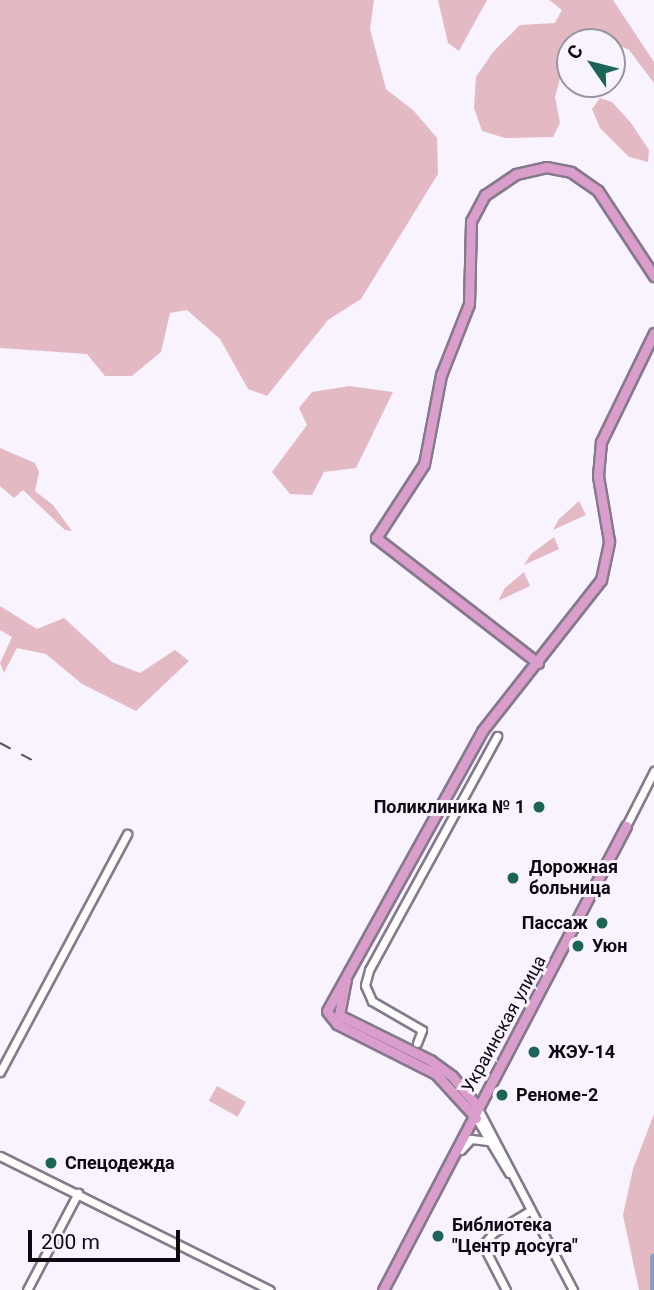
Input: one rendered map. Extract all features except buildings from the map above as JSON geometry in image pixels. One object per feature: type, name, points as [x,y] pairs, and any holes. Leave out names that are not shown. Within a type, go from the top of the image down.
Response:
[{"type":"main road","points":[[538,663],[376,538],[424,464],[441,375],[469,304],[471,221],[485,195],[516,174],[546,167],[571,172],[598,191],[654,276]]},
{"type":"main road","points":[[477,1118],[448,1083],[427,1067],[331,1021],[327,1011],[482,731],[538,663],[606,569],[609,526],[598,475],[601,442],[654,333]]},
{"type":"main road","name":"Украинская улица","points":[[383,1290],[444,1174],[477,1118],[477,1105],[499,1072],[626,826]]},
{"type":"main road","points":[[346,977],[339,1016],[430,1060],[452,1076],[477,1105]]},
{"type":"street","points":[[417,1043],[422,1030],[372,1001],[365,985],[369,970],[497,736]]},
{"type":"street","name":"Украинская улица","points":[[626,826],[654,771]]},
{"type":"street","points":[[0,1072],[127,834]]},
{"type":"street","points":[[452,1076],[479,1096],[499,1072]]},
{"type":"street","points":[[477,1105],[573,1290]]},
{"type":"street","points":[[477,1118],[517,1184]]},
{"type":"street","points":[[444,1174],[471,1139],[482,1138],[492,1145]]},
{"type":"street","points":[[0,1156],[270,1290]]},
{"type":"street","points":[[27,1290],[78,1194]]},
{"type":"street","points":[[506,1290],[483,1245],[493,1233],[531,1210]]},
{"type":"shaded area","points":[[0,0],[374,0],[370,29],[386,89],[414,111],[437,138],[438,174],[361,299],[328,320],[267,396],[248,389],[220,339],[187,310],[170,313],[161,352],[132,376],[105,376],[87,354],[0,348]]},
{"type":"shaded area","points":[[438,0],[487,0],[459,51],[448,43]]},
{"type":"shaded area","points":[[549,0],[613,0],[654,62],[654,83],[626,49],[626,28],[556,28],[555,97],[560,123],[553,137],[505,138],[482,131],[474,108],[476,77],[493,52],[520,25],[555,23],[562,10]]},
{"type":"shaded area","points":[[600,98],[612,102],[631,123],[649,150],[648,162],[629,157],[600,128],[592,109]]},
{"type":"shaded area","points":[[349,386],[393,392],[356,468],[324,472],[312,495],[290,494],[272,472],[307,425],[299,408],[312,392]]},
{"type":"shaded area","points":[[0,448],[35,463],[39,472],[35,491],[53,505],[72,531],[65,530],[23,490],[14,498],[0,486]]},
{"type":"shaded area","points":[[579,501],[586,515],[553,530],[559,519]]},
{"type":"shaded area","points":[[554,537],[559,549],[524,565],[531,554]]},
{"type":"shaded area","points":[[524,572],[530,586],[498,601],[505,588]]},
{"type":"shaded area","points":[[0,606],[37,629],[64,618],[112,662],[140,673],[175,650],[189,661],[136,711],[82,684],[46,654],[17,648],[4,673],[0,663],[12,637],[0,630]]},
{"type":"shaded area","points":[[217,1086],[246,1102],[238,1117],[209,1101]]},
{"type":"shaded area","points":[[654,1114],[654,1290],[639,1290],[623,1215],[633,1169]]},
{"type":"waterway","points":[[654,1257],[654,1290]]},
{"type":"railway","points":[[0,743],[34,761]]},
{"type":"place","name":"Поликлиника № 1","points":[[539,807]]},
{"type":"place","name":"Дорожная больница","points":[[513,878]]},
{"type":"place","name":"Пассаж","points":[[602,923]]},
{"type":"place","name":"Уюн","points":[[578,946]]},
{"type":"place","name":"ЖЭУ-14","points":[[534,1052]]},
{"type":"place","name":"Реноме-2","points":[[502,1095]]},
{"type":"place","name":"Спецодежда","points":[[51,1163]]},
{"type":"place","name":"Библиотека \"Центр досуга\"","points":[[438,1236]]}]
